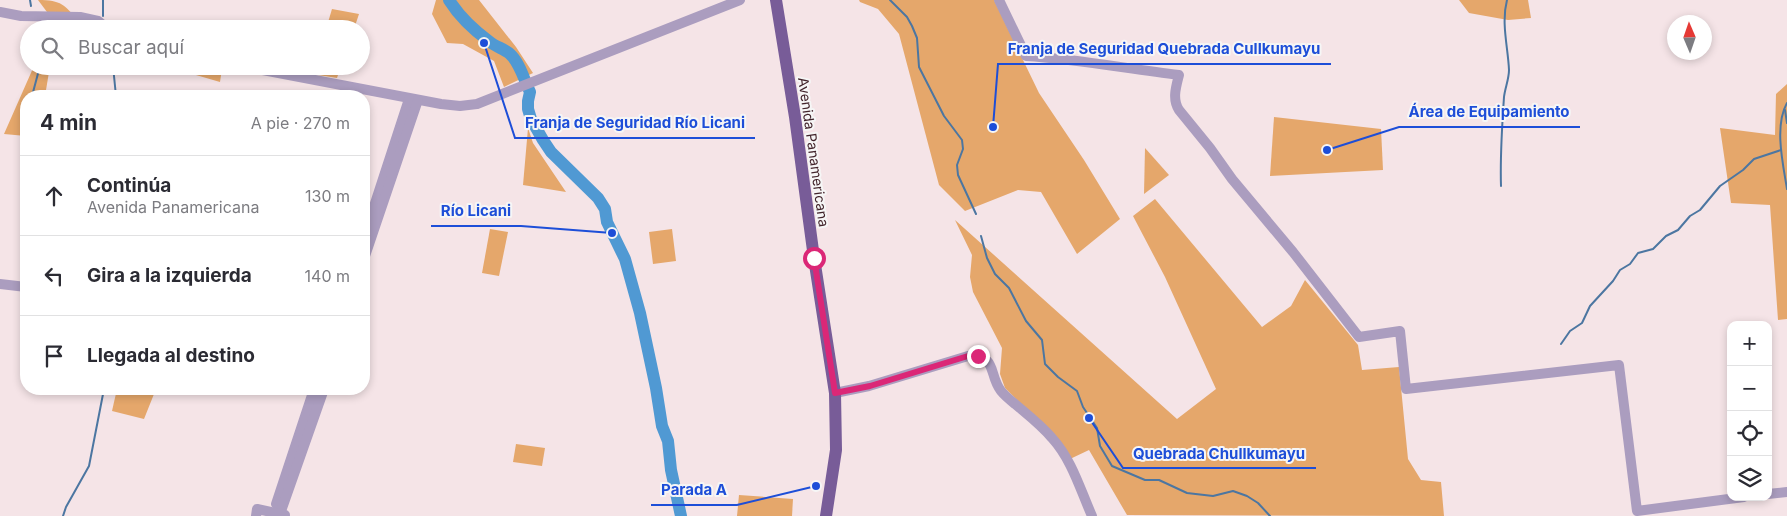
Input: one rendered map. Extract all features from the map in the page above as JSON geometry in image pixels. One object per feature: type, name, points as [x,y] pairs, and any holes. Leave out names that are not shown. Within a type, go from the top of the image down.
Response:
[{"type":"main road","name":"Avenida Panamericana","points":[[776,0],[835,393],[836,450],[826,516]]},
{"type":"street","points":[[370,91],[460,106],[477,104],[740,0]]},
{"type":"street","points":[[999,0],[1026,56],[1055,58],[1179,75],[1174,97],[1179,110],[1359,337],[1400,331],[1406,389],[1619,365],[1637,511],[1727,499]]},
{"type":"street","points":[[0,12],[21,16],[80,17],[94,20]]},
{"type":"street","points":[[288,75],[363,90]]},
{"type":"street","points":[[370,221],[414,100]]},
{"type":"street","points":[[370,240],[414,100]]},
{"type":"street","points":[[0,284],[20,286]]},
{"type":"street","points":[[835,393],[870,386],[968,356],[984,358],[990,364],[1000,390],[1042,427],[1061,448],[1092,516]]},
{"type":"street","points":[[281,514],[312,395]]},
{"type":"street","points":[[281,514],[322,395]]},
{"type":"street","points":[[1772,494],[1787,492]]},
{"type":"street","points":[[257,513],[281,514]]},
{"type":"shaded area","points":[[38,0],[58,2],[78,20],[53,20]]},
{"type":"shaded area","points":[[436,0],[479,0],[516,47],[533,73],[504,87],[494,61],[463,44],[447,43],[432,14]]},
{"type":"shaded area","points":[[859,0],[994,0],[1039,93],[1084,160],[1120,219],[1077,254],[1041,192],[1018,190],[965,211],[939,185],[899,34],[878,9]]},
{"type":"shaded area","points":[[1459,0],[1528,0],[1531,18],[1508,20],[1469,13]]},
{"type":"shaded area","points":[[332,9],[359,14],[357,20],[329,20]]},
{"type":"shaded area","points":[[30,75],[48,75],[46,90],[23,90]]},
{"type":"shaded area","points":[[196,75],[221,75],[220,82]]},
{"type":"shaded area","points":[[318,75],[338,75],[337,78]]},
{"type":"shaded area","points":[[1787,84],[1787,319],[1778,320],[1770,205],[1731,203],[1720,128],[1775,135],[1776,94]]},
{"type":"shaded area","points":[[20,98],[20,135],[4,134]]},
{"type":"shaded area","points":[[1274,117],[1381,129],[1383,170],[1270,176]]},
{"type":"shaded area","points":[[528,128],[533,143],[566,192],[523,185]]},
{"type":"shaded area","points":[[1145,148],[1169,175],[1144,194]]},
{"type":"shaded area","points":[[1155,199],[1262,327],[1291,306],[1305,280],[1358,345],[1362,370],[1399,367],[1408,459],[1421,480],[1441,482],[1444,516],[1127,515],[1089,450],[1070,459],[1056,439],[1005,388],[1000,374],[1002,348],[973,292],[970,277],[972,255],[955,220],[1177,419],[1216,389],[1165,277],[1133,216]]},
{"type":"shaded area","points":[[490,229],[508,232],[499,276],[482,273]]},
{"type":"shaded area","points":[[672,229],[676,261],[653,264],[649,232]]},
{"type":"shaded area","points":[[116,395],[154,395],[144,419],[112,411]]},
{"type":"shaded area","points":[[516,444],[545,448],[542,466],[513,462]]},
{"type":"shaded area","points":[[739,495],[793,499],[792,516],[737,516]]},
{"type":"waterway","points":[[30,0],[31,6]]},
{"type":"waterway","points":[[103,0],[103,16]]},
{"type":"waterway","points":[[449,0],[473,28],[492,44],[508,52],[513,58],[530,92],[528,109],[531,119],[543,140],[551,152],[598,198],[605,209],[607,222],[625,259],[640,313],[662,426],[668,441],[671,470],[681,516]]},
{"type":"waterway","points":[[890,0],[907,17],[912,26],[917,38],[919,67],[944,116],[962,140],[963,149],[957,165],[958,175],[976,214]]},
{"type":"waterway","points":[[1501,186],[1504,97],[1509,70],[1505,26],[1507,0]]},
{"type":"waterway","points":[[34,90],[38,75]]},
{"type":"waterway","points":[[114,75],[115,90]]},
{"type":"waterway","points":[[1787,103],[1783,112],[1780,134],[1787,189]]},
{"type":"waterway","points":[[1785,110],[1787,123]]},
{"type":"waterway","points":[[1561,344],[1570,331],[1582,323],[1590,306],[1613,281],[1620,270],[1630,264],[1638,253],[1653,249],[1666,236],[1678,230],[1690,216],[1700,210],[1720,186],[1743,170],[1754,159],[1781,150]]},
{"type":"waterway","points":[[981,236],[987,258],[995,274],[1009,288],[1026,321],[1042,340],[1045,364],[1058,377],[1077,391],[1083,407],[1097,428],[1100,446],[1112,466],[1145,480],[1159,480],[1187,493],[1213,496],[1233,491],[1247,496],[1258,503],[1270,516]]},
{"type":"waterway","points":[[63,516],[89,466],[103,395]]},
{"type":"place","name":"Franja de Seguridad Río Licani","points":[[484,43]]},
{"type":"place","name":"Franja de Seguridad Quebrada Cullkumayu","points":[[993,127]]},
{"type":"place","name":"Área de Equipamiento","points":[[1327,150]]},
{"type":"place","name":"Río Licani","points":[[612,233]]},
{"type":"place","name":"Quebrada Chullkumayu","points":[[1089,418]]},
{"type":"place","name":"Parada A","points":[[816,486]]},
{"type":"route","points":[[814,258],[835,393],[870,386],[968,356],[978,356]]}]
